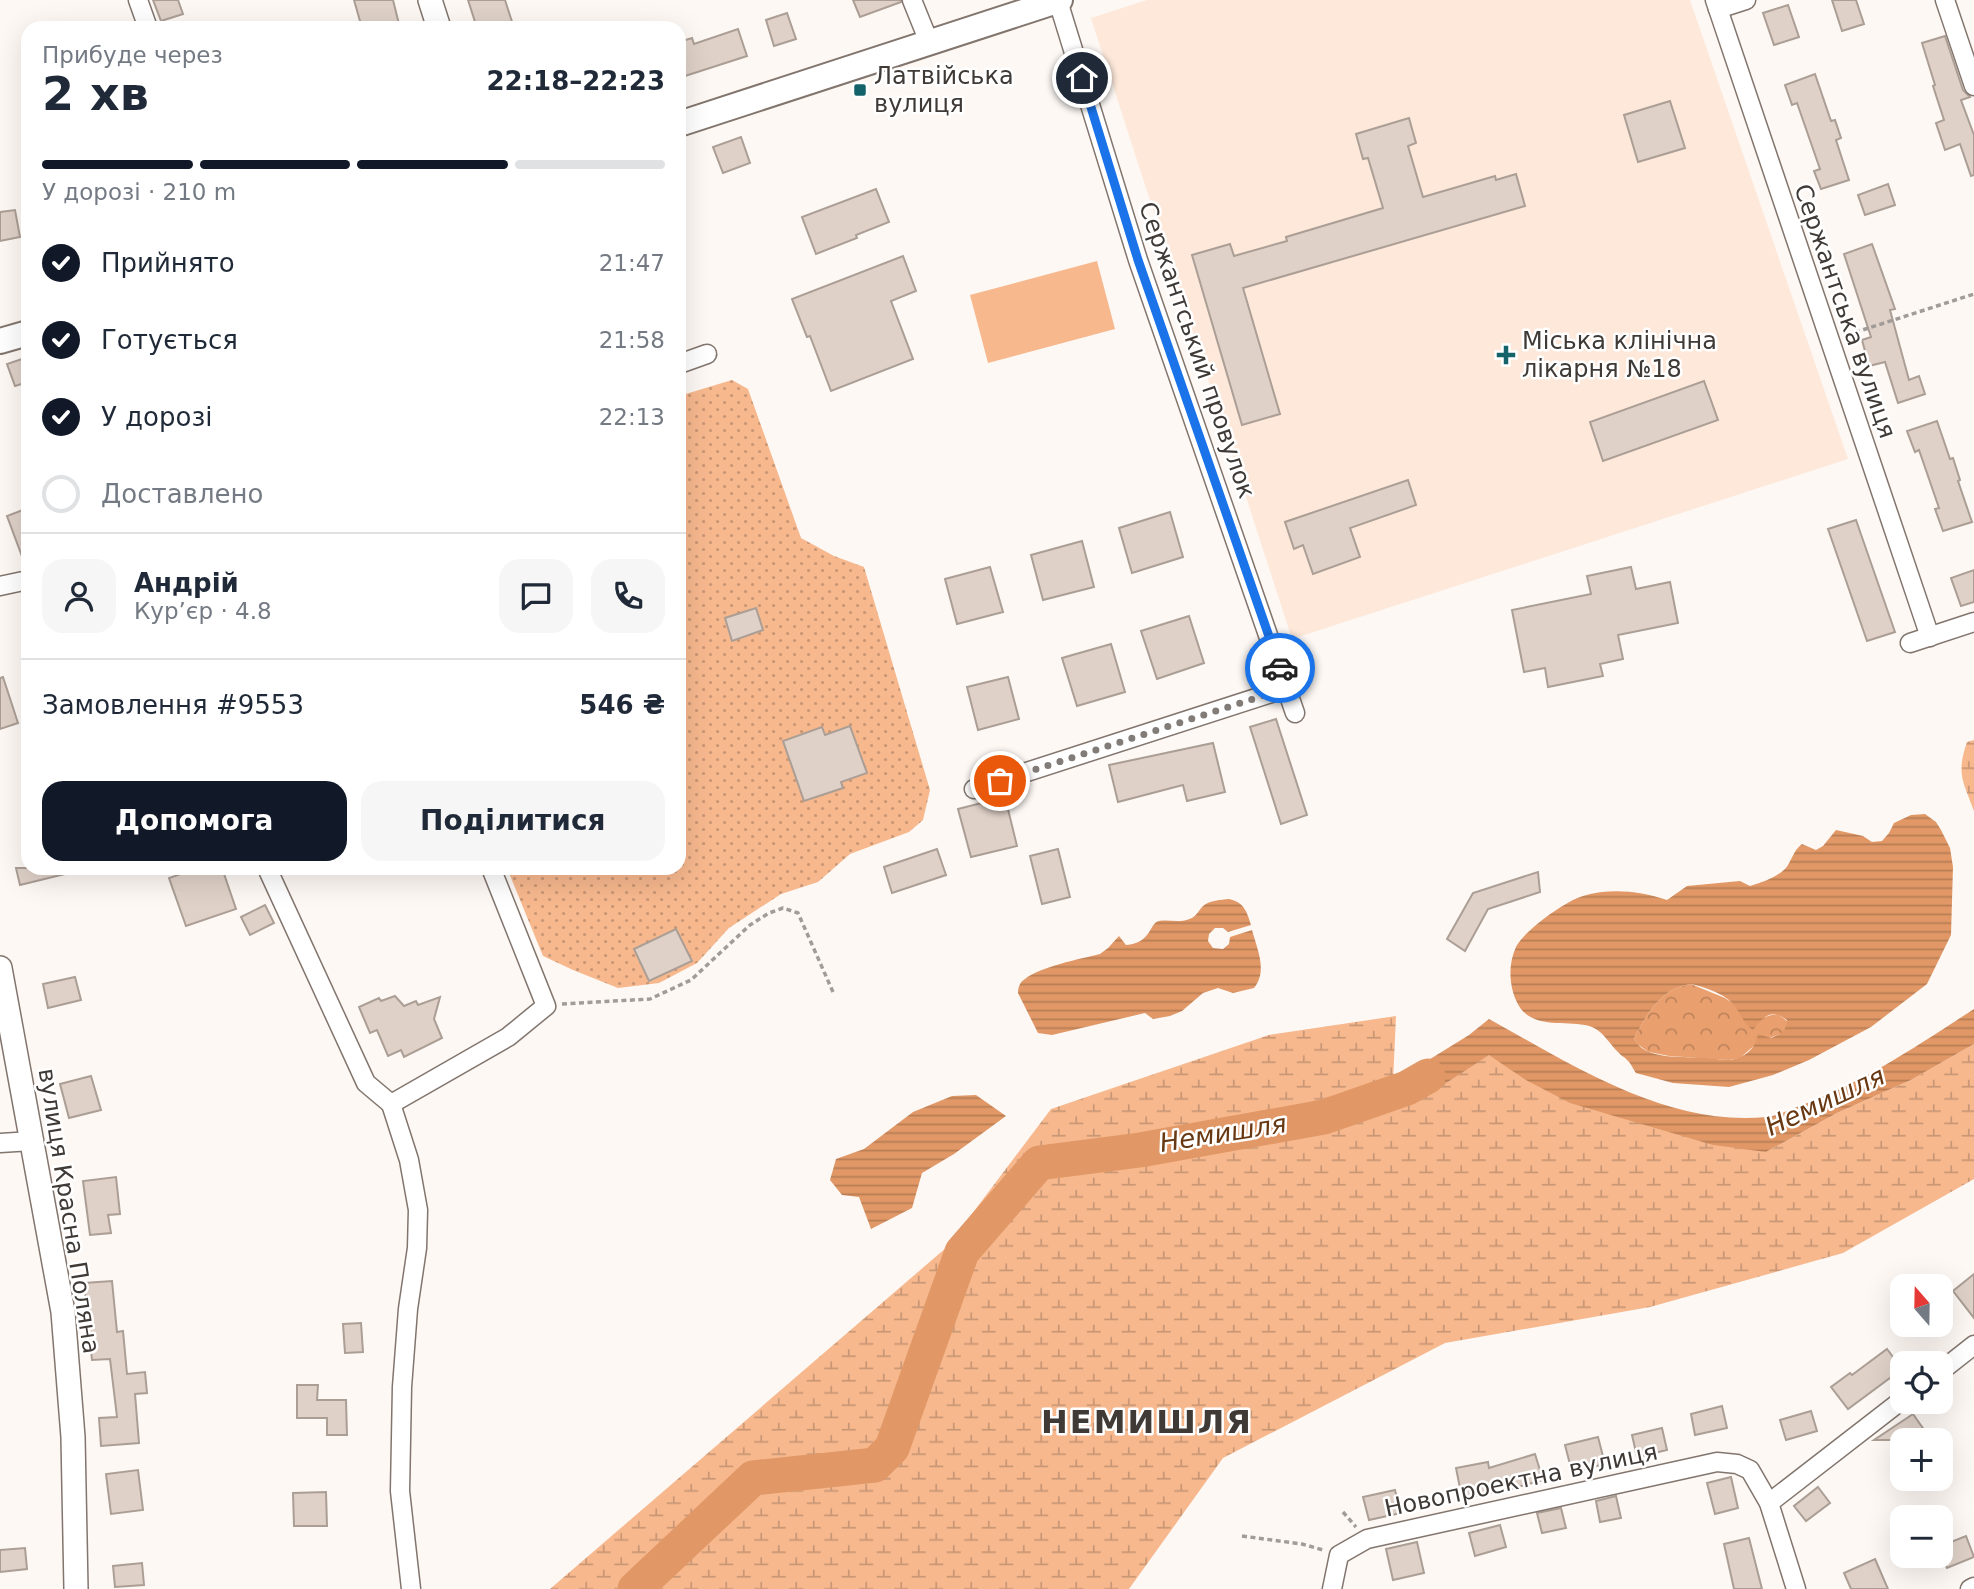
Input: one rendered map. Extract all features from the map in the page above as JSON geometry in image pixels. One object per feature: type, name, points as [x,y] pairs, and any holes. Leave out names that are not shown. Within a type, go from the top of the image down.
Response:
[{"type":"main road","points":[[686,122],[1059,0]]},
{"type":"main road","points":[[0,341],[21,335]]},
{"type":"street","points":[[138,0],[146,21]]},
{"type":"street","points":[[430,0],[437,21]]},
{"type":"street","points":[[912,0],[929,42]]},
{"type":"street","name":"Сержантський провулок","points":[[1059,0],[1138,260],[1295,713]]},
{"type":"street","points":[[1716,4],[1746,0]]},
{"type":"street","points":[[1945,0],[1974,86]]},
{"type":"street","name":"Сержантська вулиця","points":[[1716,4],[1930,637]]},
{"type":"street","points":[[686,361],[707,354]]},
{"type":"street","points":[[0,586],[21,582]]},
{"type":"street","points":[[1910,643],[1974,622]]},
{"type":"street","points":[[974,789],[1287,688]]},
{"type":"street","points":[[270,875],[366,1083],[391,1104],[409,1160],[418,1210],[417,1248],[408,1309],[402,1387],[400,1491],[411,1589]]},
{"type":"street","points":[[391,1104],[508,1037],[545,1006],[494,875]]},
{"type":"street","name":"вулиця Красна Поляна","points":[[0,968],[62,1312],[73,1437],[76,1589]]},
{"type":"street","points":[[0,1143],[32,1141]]},
{"type":"street","points":[[1953,1362],[1974,1345]]},
{"type":"street","points":[[1796,1589],[1769,1503],[1890,1409]]},
{"type":"street","name":"Новопроектна вулиця","points":[[1339,1555],[1367,1539],[1717,1462],[1737,1464],[1750,1470],[1769,1503]]},
{"type":"street","points":[[1332,1589],[1339,1555]]},
{"type":"path","points":[[1829,341],[1974,294]]},
{"type":"path","points":[[545,1006],[650,999],[691,980],[750,925],[783,908],[798,913],[833,992]]},
{"type":"path","points":[[1242,1535],[1302,1544],[1339,1555]]},
{"type":"shaded area","name":"Міська клінічна лікарня №18","points":[[1147,0],[1690,0],[1848,459],[1292,639],[1091,18]]},
{"type":"green space","points":[[1097,261],[1115,329],[988,363],[970,295]]},
{"type":"green space","points":[[732,380],[748,389],[801,538],[834,556],[864,567],[930,790],[923,820],[909,832],[850,854],[818,882],[781,894],[729,928],[697,963],[659,983],[618,988],[543,956],[510,875],[686,875],[686,394]]},
{"type":"green space","points":[[1974,740],[1974,811],[1961,770],[1967,742]]},
{"type":"green space","points":[[1691,984],[1763,1018],[1779,1015],[1787,1021],[1787,1027],[1782,1033],[1756,1044],[1740,1058],[1729,1060],[1669,1056],[1649,1052],[1637,1044],[1634,1038],[1656,1004],[1671,991]]},
{"type":"green space","points":[[1396,1016],[1393,1082],[1383,1103],[1448,1082],[1489,1054],[1524,1079],[1766,1152],[1837,1113],[1911,1080],[1974,1044],[1974,1179],[1843,1253],[1650,1307],[1445,1343],[1223,1458],[1129,1589],[550,1589],[947,1247],[1051,1109],[1269,1035]]},
{"type":"water","points":[[1925,814],[1936,822],[1950,848],[1953,867],[1951,935],[1927,984],[1871,1027],[1809,1060],[1773,1075],[1729,1087],[1673,1083],[1636,1073],[1628,1061],[1592,1027],[1536,1020],[1521,1009],[1517,1002],[1510,970],[1516,947],[1536,925],[1575,899],[1614,891],[1646,894],[1667,900],[1687,886],[1740,881],[1750,886],[1769,879],[1786,868],[1802,844],[1816,850],[1823,846],[1836,830],[1863,836],[1872,842],[1882,841],[1894,823],[1911,815]],"holes":[[[1691,984],[1724,996],[1753,1030],[1772,1014],[1787,1020],[1786,1027],[1771,1038],[1758,1034],[1749,1052],[1730,1060],[1665,1056],[1646,1051],[1634,1038],[1644,1020],[1663,997],[1680,986]]]},
{"type":"water","points":[[1229,899],[1241,905],[1251,925],[1228,932],[1223,928],[1215,928],[1209,934],[1208,941],[1213,948],[1223,949],[1229,944],[1230,937],[1252,930],[1261,967],[1254,988],[1233,993],[1218,988],[1203,993],[1182,1011],[1170,1016],[1153,1019],[1145,1013],[1052,1035],[1038,1033],[1018,993],[1023,980],[1050,967],[1100,954],[1119,936],[1126,945],[1141,941],[1159,921],[1187,920],[1194,917],[1206,904]]},
{"type":"water","points":[[1974,1009],[1974,1044],[1911,1080],[1837,1113],[1766,1152],[1713,1145],[1570,1103],[1524,1079],[1489,1055],[1411,1103],[1383,1104],[1393,1082],[1469,1035],[1489,1019],[1587,1073],[1657,1103],[1730,1118],[1770,1116],[1821,1098],[1866,1076]]},
{"type":"water","points":[[976,1095],[1006,1116],[954,1154],[922,1173],[912,1208],[871,1229],[859,1197],[842,1195],[830,1180],[836,1159],[864,1149],[913,1112],[952,1096]]},
{"type":"building","points":[[153,0],[178,0],[183,14],[161,21]]},
{"type":"building","points":[[354,0],[393,0],[398,21],[360,21]]},
{"type":"building","points":[[468,0],[505,0],[512,21],[475,21]]},
{"type":"building","points":[[853,0],[901,0],[901,2],[860,17]]},
{"type":"building","points":[[1832,0],[1856,0],[1864,24],[1842,31]]},
{"type":"building","points":[[1788,5],[1799,37],[1774,45],[1763,13]]},
{"type":"building","points":[[787,13],[796,39],[774,46],[766,20]]},
{"type":"building","points":[[738,29],[747,56],[686,76],[686,40],[692,38],[694,44]]},
{"type":"building","points":[[1945,36],[1963,90],[1970,97],[1961,100],[1974,135],[1974,175],[1971,176],[1960,144],[1945,150],[1936,123],[1944,120],[1922,43]]},
{"type":"building","points":[[1815,74],[1831,121],[1835,120],[1841,138],[1836,140],[1849,180],[1821,189],[1814,171],[1820,169],[1797,103],[1792,105],[1785,85]]},
{"type":"building","points":[[1670,101],[1685,148],[1638,162],[1624,115]]},
{"type":"building","points":[[1409,118],[1416,143],[1408,146],[1423,197],[1495,176],[1496,180],[1516,174],[1525,206],[1243,288],[1280,414],[1242,425],[1192,255],[1230,244],[1234,256],[1287,241],[1286,237],[1383,208],[1368,158],[1363,159],[1356,134]]},
{"type":"building","points":[[741,137],[750,163],[723,173],[713,147]]},
{"type":"building","points":[[1888,184],[1895,205],[1865,215],[1858,195]]},
{"type":"building","points":[[876,189],[889,222],[816,254],[802,217]]},
{"type":"building","points":[[15,210],[20,237],[0,241],[0,212]]},
{"type":"building","points":[[1872,244],[1895,309],[1890,310],[1909,380],[1919,376],[1925,394],[1898,403],[1885,362],[1869,366],[1862,340],[1871,337],[1844,254]]},
{"type":"building","points":[[903,256],[916,291],[891,301],[913,359],[831,391],[810,336],[807,337],[792,299]]},
{"type":"building","points":[[21,359],[21,384],[15,386],[7,364]]},
{"type":"building","points":[[1704,381],[1718,420],[1603,461],[1590,422]]},
{"type":"building","points":[[1937,421],[1950,459],[1953,458],[1972,522],[1943,531],[1935,509],[1939,508],[1919,450],[1915,452],[1907,431]]},
{"type":"building","points":[[1408,480],[1416,505],[1350,528],[1360,557],[1313,574],[1303,545],[1294,549],[1285,522]]},
{"type":"building","points":[[21,511],[21,554],[7,516]]},
{"type":"building","points":[[1170,512],[1183,557],[1132,573],[1119,528]]},
{"type":"building","points":[[1856,520],[1895,632],[1867,641],[1828,529]]},
{"type":"building","points":[[1082,541],[1094,587],[1043,600],[1031,555]]},
{"type":"building","points":[[990,567],[1003,612],[957,624],[945,579]]},
{"type":"building","points":[[1631,567],[1636,589],[1670,582],[1678,623],[1618,635],[1623,659],[1600,664],[1603,676],[1548,687],[1545,668],[1524,672],[1512,610],[1591,594],[1587,576]]},
{"type":"building","points":[[1974,570],[1974,602],[1961,606],[1951,578]]},
{"type":"building","points":[[756,608],[763,630],[732,641],[725,618]]},
{"type":"building","points":[[1189,616],[1204,663],[1157,679],[1141,631]]},
{"type":"building","points":[[1111,644],[1125,692],[1077,706],[1062,658]]},
{"type":"building","points":[[3,677],[18,723],[0,729],[0,678]]},
{"type":"building","points":[[1008,677],[1019,719],[978,730],[967,687]]},
{"type":"building","points":[[1276,719],[1307,815],[1281,824],[1250,727]]},
{"type":"building","points":[[850,726],[867,773],[841,782],[843,788],[804,801],[783,741],[822,727],[825,735]]},
{"type":"building","points":[[1213,743],[1225,792],[1187,801],[1183,785],[1118,802],[1109,765]]},
{"type":"building","points":[[1005,797],[1017,846],[971,857],[958,809]]},
{"type":"building","points":[[937,849],[946,875],[892,893],[884,867]]},
{"type":"building","points":[[1058,849],[1070,897],[1042,904],[1030,856]]},
{"type":"building","points":[[16,868],[21,868],[21,875],[61,875],[20,885]]},
{"type":"building","points":[[1538,872],[1540,892],[1488,909],[1465,951],[1447,939],[1473,893]]},
{"type":"building","points":[[178,875],[224,875],[236,909],[186,926],[169,878]]},
{"type":"building","points":[[265,905],[274,923],[250,935],[241,917]]},
{"type":"building","points":[[676,929],[692,961],[649,981],[634,949]]},
{"type":"building","points":[[75,977],[81,1000],[48,1008],[43,984]]},
{"type":"building","points":[[395,996],[404,1006],[416,1001],[418,1005],[440,997],[434,1019],[442,1038],[404,1057],[401,1050],[388,1056],[377,1030],[370,1033],[359,1007],[379,998],[381,1001]]},
{"type":"building","points":[[91,1076],[101,1110],[69,1118],[60,1084]]},
{"type":"building","points":[[116,1177],[120,1214],[108,1215],[111,1233],[90,1235],[83,1181]]},
{"type":"building","points":[[1974,1274],[1974,1318],[1953,1291]]},
{"type":"building","points":[[112,1281],[117,1332],[123,1331],[127,1374],[145,1372],[147,1393],[135,1394],[139,1443],[101,1446],[99,1418],[117,1417],[110,1359],[92,1360],[84,1283]]},
{"type":"building","points":[[361,1323],[363,1352],[345,1353],[343,1324]]},
{"type":"building","points":[[1887,1349],[1890,1353],[1890,1378],[1848,1409],[1831,1387],[1850,1373],[1852,1375]]},
{"type":"building","points":[[297,1385],[318,1385],[317,1400],[346,1400],[347,1435],[327,1435],[327,1418],[297,1418]]},
{"type":"building","points":[[1722,1406],[1727,1428],[1695,1435],[1691,1414]]},
{"type":"building","points":[[1811,1411],[1817,1431],[1786,1440],[1780,1420]]},
{"type":"building","points":[[1913,1414],[1923,1428],[1892,1428]]},
{"type":"building","points":[[1662,1428],[1667,1450],[1637,1457],[1632,1435]]},
{"type":"building","points":[[1890,1429],[1890,1440],[1874,1440]]},
{"type":"building","points":[[1598,1437],[1605,1464],[1572,1472],[1565,1445]]},
{"type":"building","points":[[1535,1454],[1543,1480],[1462,1498],[1456,1468],[1488,1462],[1489,1468]]},
{"type":"building","points":[[138,1470],[143,1510],[111,1514],[106,1474]]},
{"type":"building","points":[[1731,1477],[1738,1508],[1715,1514],[1707,1483]]},
{"type":"building","points":[[1818,1487],[1830,1503],[1806,1521],[1794,1506]]},
{"type":"building","points":[[1395,1490],[1401,1513],[1369,1520],[1363,1497]]},
{"type":"building","points":[[326,1492],[327,1526],[294,1526],[293,1493]]},
{"type":"building","points":[[1616,1496],[1621,1518],[1600,1522],[1596,1501]]},
{"type":"building","points":[[1561,1508],[1566,1528],[1542,1533],[1537,1513]]},
{"type":"building","points":[[1500,1525],[1506,1547],[1475,1556],[1469,1533]]},
{"type":"building","points":[[1966,1536],[1974,1557],[1953,1566],[1953,1541]]},
{"type":"building","points":[[1749,1538],[1762,1589],[1734,1589],[1724,1544]]},
{"type":"building","points":[[1417,1542],[1424,1573],[1393,1580],[1386,1549]]},
{"type":"building","points":[[25,1548],[27,1569],[0,1572],[0,1550]]},
{"type":"building","points":[[1875,1559],[1888,1589],[1851,1589],[1844,1573]]},
{"type":"building","points":[[142,1563],[144,1585],[115,1587],[113,1566]]},
{"type":"waterway","name":"Немишля","points":[[635,1589],[753,1478],[875,1465],[892,1448],[962,1252],[1039,1163],[1140,1150],[1324,1117],[1407,1088],[1428,1076]]},
{"type":"way so far","points":[[1000,781],[1287,688],[1280,668]]},
{"type":"place","name":"Латвійська вулиця","points":[[860,90]]},
{"type":"place","name":"Міська клінічна лікарня №18","points":[[1506,355]]},
{"type":"district","name":"НЕМИШЛЯ","points":[[1147,1422]]},
{"type":"route","points":[[1082,78],[1138,260],[1280,668]]}]
